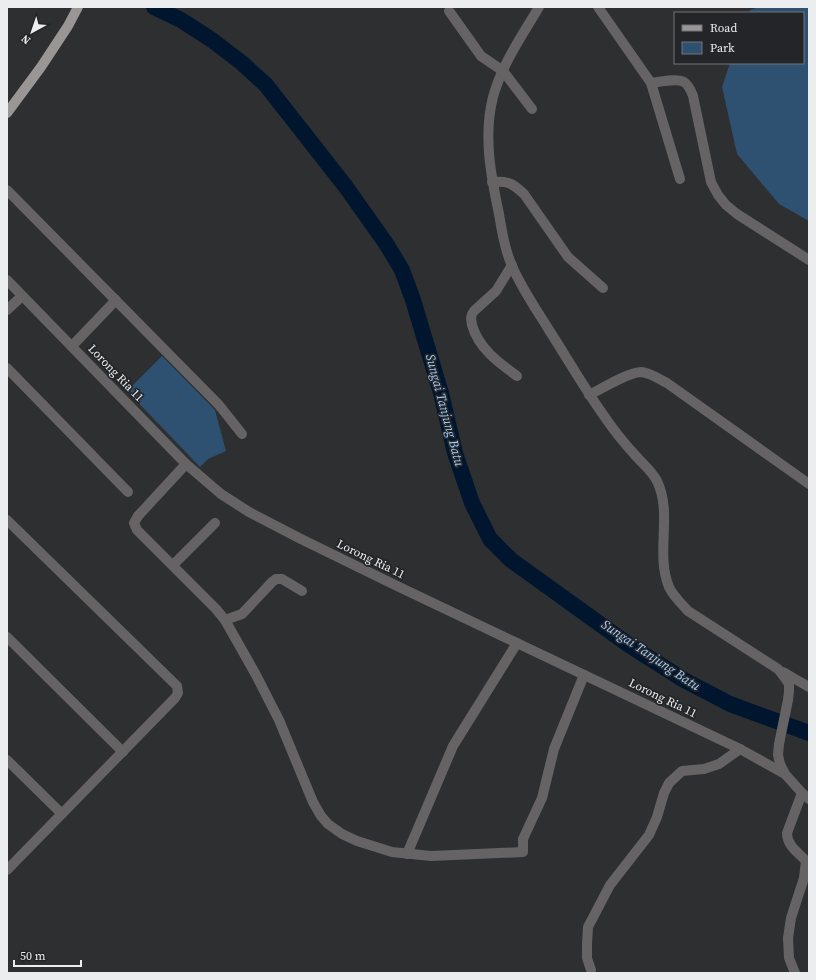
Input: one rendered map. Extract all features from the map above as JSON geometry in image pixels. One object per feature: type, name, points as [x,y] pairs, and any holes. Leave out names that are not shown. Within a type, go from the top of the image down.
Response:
[{"type":"main road","points":[[7,113],[64,32],[78,7]]},
{"type":"street","points":[[539,7],[509,57],[503,70],[493,98],[488,130],[488,150],[492,182],[506,251],[529,299],[589,395],[615,432],[654,475],[658,483],[664,503],[663,560],[670,589],[688,611],[778,669],[809,687]]},
{"type":"street","points":[[598,7],[651,83],[680,179]]},
{"type":"street","points":[[449,11],[481,56],[503,70],[532,109]]},
{"type":"street","points":[[651,83],[676,81],[684,82],[690,88],[711,182],[718,195],[737,214],[809,260]]},
{"type":"street","points":[[492,182],[509,182],[524,194],[568,257],[603,288]]},
{"type":"street","points":[[7,190],[219,405],[242,434]]},
{"type":"street","points":[[512,265],[496,291],[474,311],[471,319],[474,331],[484,348],[496,360],[517,376]]},
{"type":"street","name":"Lorong Ria 11","points":[[7,280],[186,464],[221,494],[249,512],[395,586],[740,749],[785,774]]},
{"type":"street","points":[[7,310],[22,296]]},
{"type":"street","points":[[72,346],[116,300]]},
{"type":"street","points":[[7,368],[128,492]]},
{"type":"street","points":[[589,395],[631,374],[641,372],[652,374],[667,383],[809,484]]},
{"type":"street","points":[[186,464],[138,516],[134,523],[137,530],[173,565],[225,620],[276,713],[313,802],[321,816],[328,824],[342,834],[357,841],[392,852],[407,854],[431,856],[523,852],[524,839],[542,798],[554,749],[584,675]]},
{"type":"street","points":[[7,520],[177,686],[178,693],[175,698],[123,752],[7,870]]},
{"type":"street","points":[[173,565],[215,522]]},
{"type":"street","points":[[225,620],[242,614],[276,579],[282,579],[302,591]]},
{"type":"street","points":[[7,637],[123,752]]},
{"type":"street","points":[[407,854],[453,746],[517,644]]},
{"type":"street","points":[[778,669],[789,684],[788,700],[780,736],[778,755],[780,764],[785,774],[805,796],[787,838],[790,844],[806,861],[804,878],[791,918],[788,938],[789,958],[795,973]]},
{"type":"street","points":[[592,970],[587,958],[588,928],[610,886],[649,835],[669,782],[682,771],[704,769],[719,764],[740,749]]},
{"type":"street","points":[[7,760],[62,814]]},
{"type":"green space","points":[[759,7],[809,7],[809,221],[779,204],[737,154],[722,87],[730,64],[804,64],[804,12],[749,12],[750,10]]},
{"type":"green space","points":[[162,356],[215,410],[226,451],[208,459],[200,467],[127,391]]},
{"type":"waterway","name":"Sungai Tanjung Batu","points":[[154,7],[181,20],[212,40],[242,63],[266,85],[346,187],[387,245],[402,270],[413,300],[441,393],[455,453],[472,503],[490,539],[511,560],[629,645],[684,680],[730,704],[809,733]]}]
